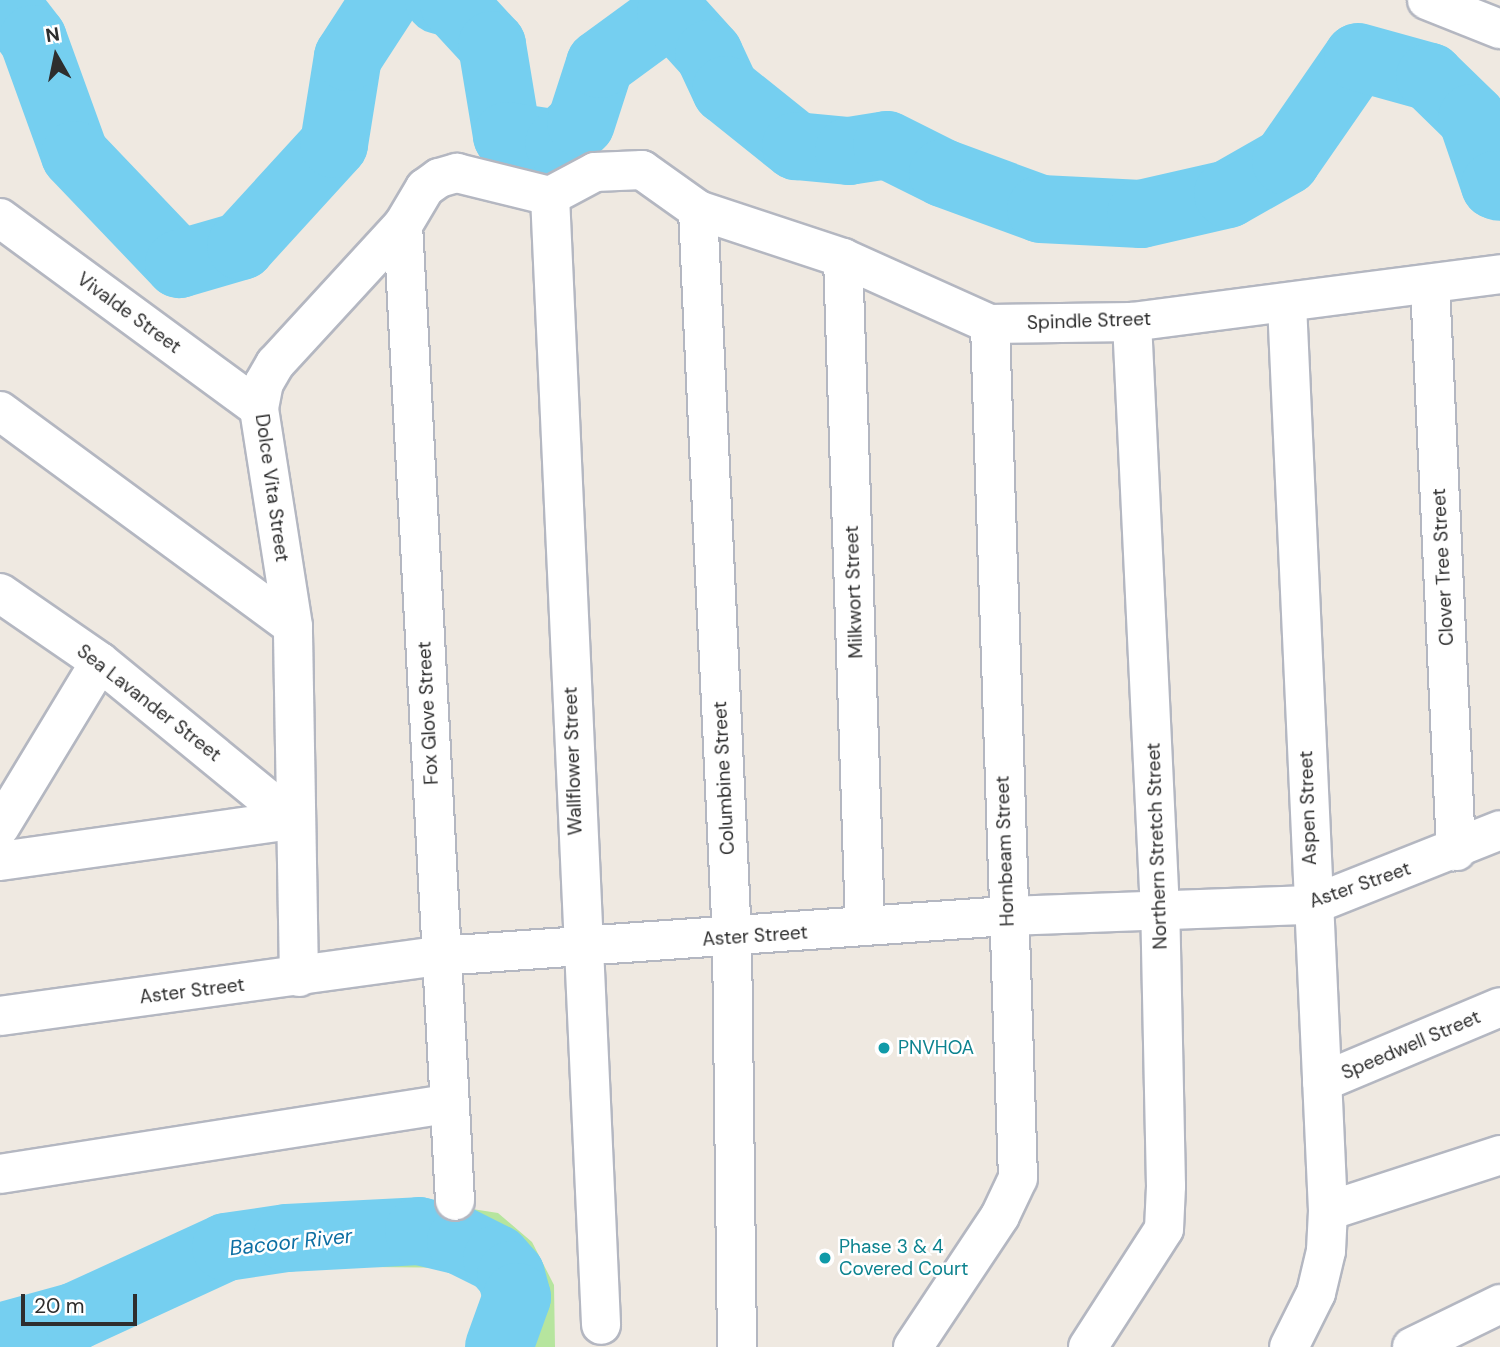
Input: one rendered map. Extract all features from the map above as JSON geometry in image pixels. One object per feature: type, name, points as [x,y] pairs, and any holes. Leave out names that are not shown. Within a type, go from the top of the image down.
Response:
[{"type":"street","points":[[1427,0],[1500,29]]},
{"type":"street","name":"Spindle Street","points":[[550,196],[595,172],[623,167],[642,170],[698,210],[844,258],[990,324],[1132,323],[1500,274]]},
{"type":"street","name":"Dolce Vita Street","points":[[299,977],[293,820],[293,626],[259,408],[264,383],[275,364],[402,225],[425,188],[457,173],[550,196]]},
{"type":"street","name":"Wallflower Street","points":[[550,196],[581,946],[601,1325]]},
{"type":"street","name":"Columbine Street","points":[[698,210],[732,939],[737,1347]]},
{"type":"street","name":"Vivalde Street","points":[[0,218],[259,408]]},
{"type":"street","name":"Fox Glove Street","points":[[402,225],[455,1201]]},
{"type":"street","name":"Milkwort Street","points":[[844,258],[865,926]]},
{"type":"street","name":"Clover Tree Street","points":[[1430,284],[1456,851]]},
{"type":"street","name":"Aspen Street","points":[[1287,304],[1312,905],[1328,1211],[1326,1251],[1316,1293],[1289,1347]]},
{"type":"street","name":"Northern Stretch Street","points":[[1088,1347],[1164,1229],[1160,911],[1132,323]]},
{"type":"street","name":"Hornbeam Street","points":[[913,1347],[1000,1216],[1018,1178],[1007,916],[990,324]]},
{"type":"street","points":[[0,411],[293,626]]},
{"type":"street","name":"Sea Lavander Street","points":[[0,593],[100,662],[293,820]]},
{"type":"street","points":[[0,827],[11,775],[100,662]]},
{"type":"street","points":[[0,861],[293,820]]},
{"type":"street","name":"Aster Street","points":[[0,1016],[440,956],[732,939],[1007,916],[1312,905],[1456,851],[1500,830]]},
{"type":"street","name":"Speedwell Street","points":[[1322,1082],[1500,1007]]},
{"type":"street","points":[[0,1174],[449,1104]]},
{"type":"street","points":[[1328,1211],[1500,1155]]},
{"type":"street","points":[[1412,1347],[1500,1304]]},
{"type":"green space","points":[[453,1206],[498,1213],[532,1242],[554,1285],[555,1347],[467,1347],[488,1314],[479,1268],[251,1266],[119,1325],[49,1347],[0,1347],[0,1317],[243,1231]]},
{"type":"waterway","points":[[3,0],[33,39],[75,155],[179,264],[241,246],[334,144],[348,57],[385,0]]},
{"type":"waterway","points":[[439,0],[454,4],[492,45],[507,136],[559,144],[581,123],[600,64],[671,12],[709,54],[726,90],[796,146],[849,151],[887,145],[943,173],[1041,209],[1141,214],[1228,194],[1286,161],[1358,57],[1430,77],[1472,118],[1495,185],[1500,187]]},
{"type":"waterway","name":"Bacoor River","points":[[0,1337],[76,1316],[226,1247],[287,1238],[419,1231],[461,1241],[497,1259],[511,1275],[517,1297],[499,1347]]},
{"type":"place","name":"PNVHOA","points":[[884,1048]]},
{"type":"place","name":"Phase 3 & 4 Covered Court","points":[[825,1258]]}]
